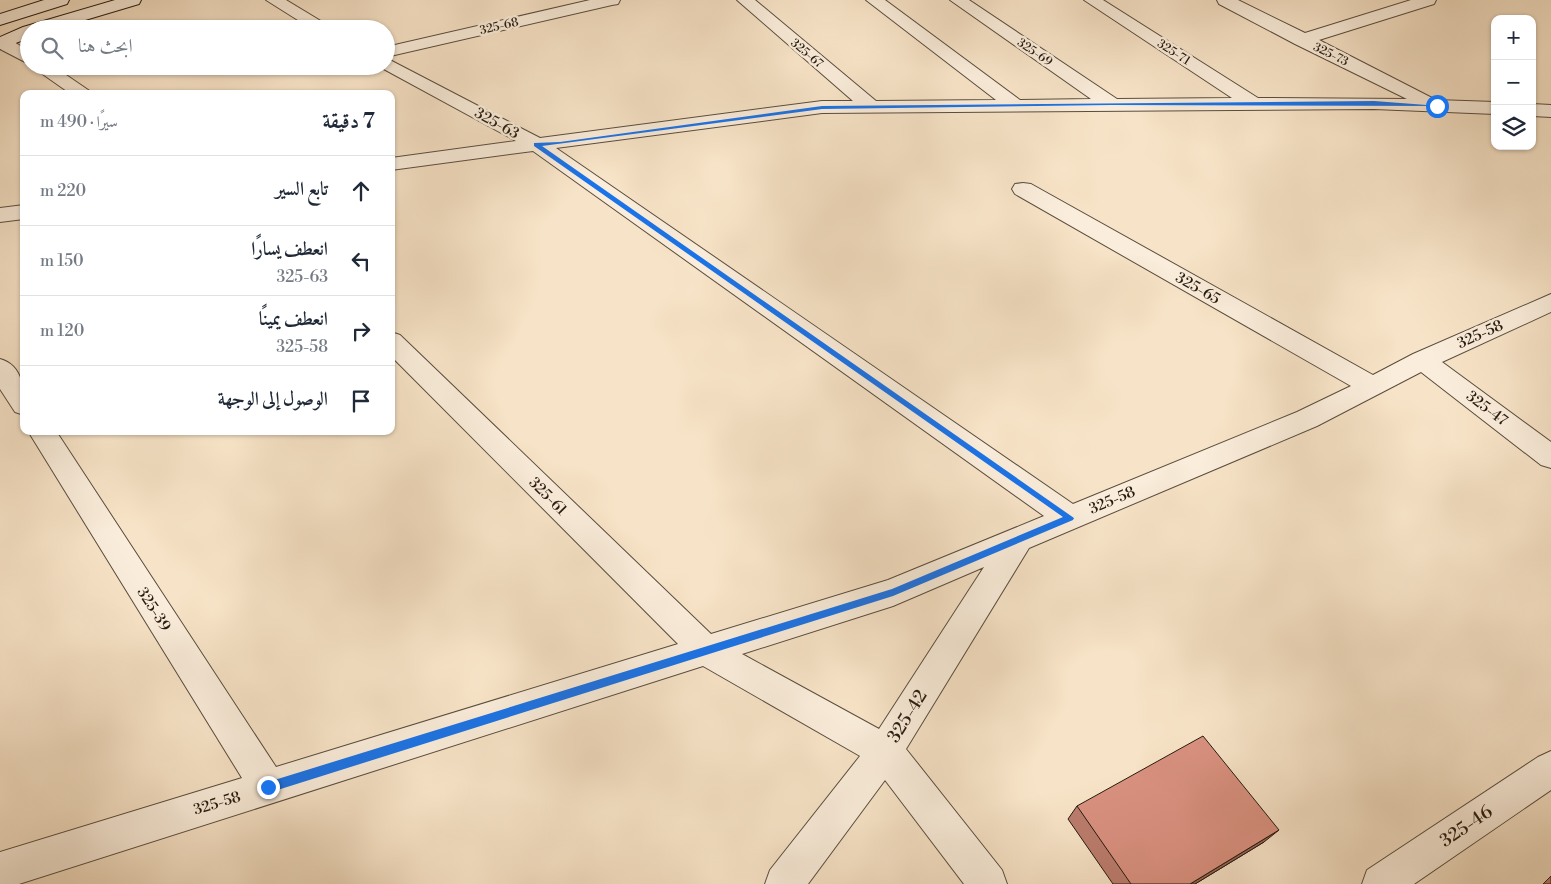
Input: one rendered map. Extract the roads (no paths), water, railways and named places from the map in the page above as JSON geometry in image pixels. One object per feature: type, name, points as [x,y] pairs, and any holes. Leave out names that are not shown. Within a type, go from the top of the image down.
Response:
[{"type":"street","points":[[0,20],[61,0]]},
{"type":"street","points":[[66,20],[133,0]]},
{"type":"street","points":[[274,0],[309,20]]},
{"type":"street","name":"325-68","points":[[395,50],[612,0]]},
{"type":"street","name":"325-67","points":[[745,0],[870,106]]},
{"type":"street","points":[[874,0],[1015,105]]},
{"type":"street","name":"325-69","points":[[958,0],[1111,104]]},
{"type":"street","name":"325-71","points":[[1092,0],[1256,105]]},
{"type":"street","name":"325-73","points":[[1225,0],[1301,40],[1437,106]]},
{"type":"street","points":[[1301,40],[1428,0]]},
{"type":"street","points":[[1,44],[20,35]]},
{"type":"street","points":[[1,44],[20,54]]},
{"type":"street","name":"325-63","points":[[395,68],[536,144],[1070,518]]},
{"type":"street","points":[[54,75],[79,90]]},
{"type":"street","points":[[395,163],[536,144],[560,144],[822,107],[1374,103],[1491,108]]},
{"type":"street","points":[[1536,110],[1551,110]]},
{"type":"street","name":"325-65","points":[[1023,189],[1373,387]]},
{"type":"street","points":[[0,215],[20,212]]},
{"type":"street","name":"325-58","points":[[0,871],[893,592],[1307,419],[1373,387],[1422,360],[1551,302]]},
{"type":"street","name":"325-61","points":[[395,344],[706,651],[885,751]]},
{"type":"street","name":"325-47","points":[[1422,360],[1551,457]]},
{"type":"street","points":[[0,368],[20,399]]},
{"type":"street","name":"325-39","points":[[43,435],[268,787]]},
{"type":"street","name":"325-42","points":[[784,884],[885,751],[1019,540]]},
{"type":"street","points":[[885,751],[988,884]]},
{"type":"street","name":"325-46","points":[[1381,884],[1551,769]]}]
